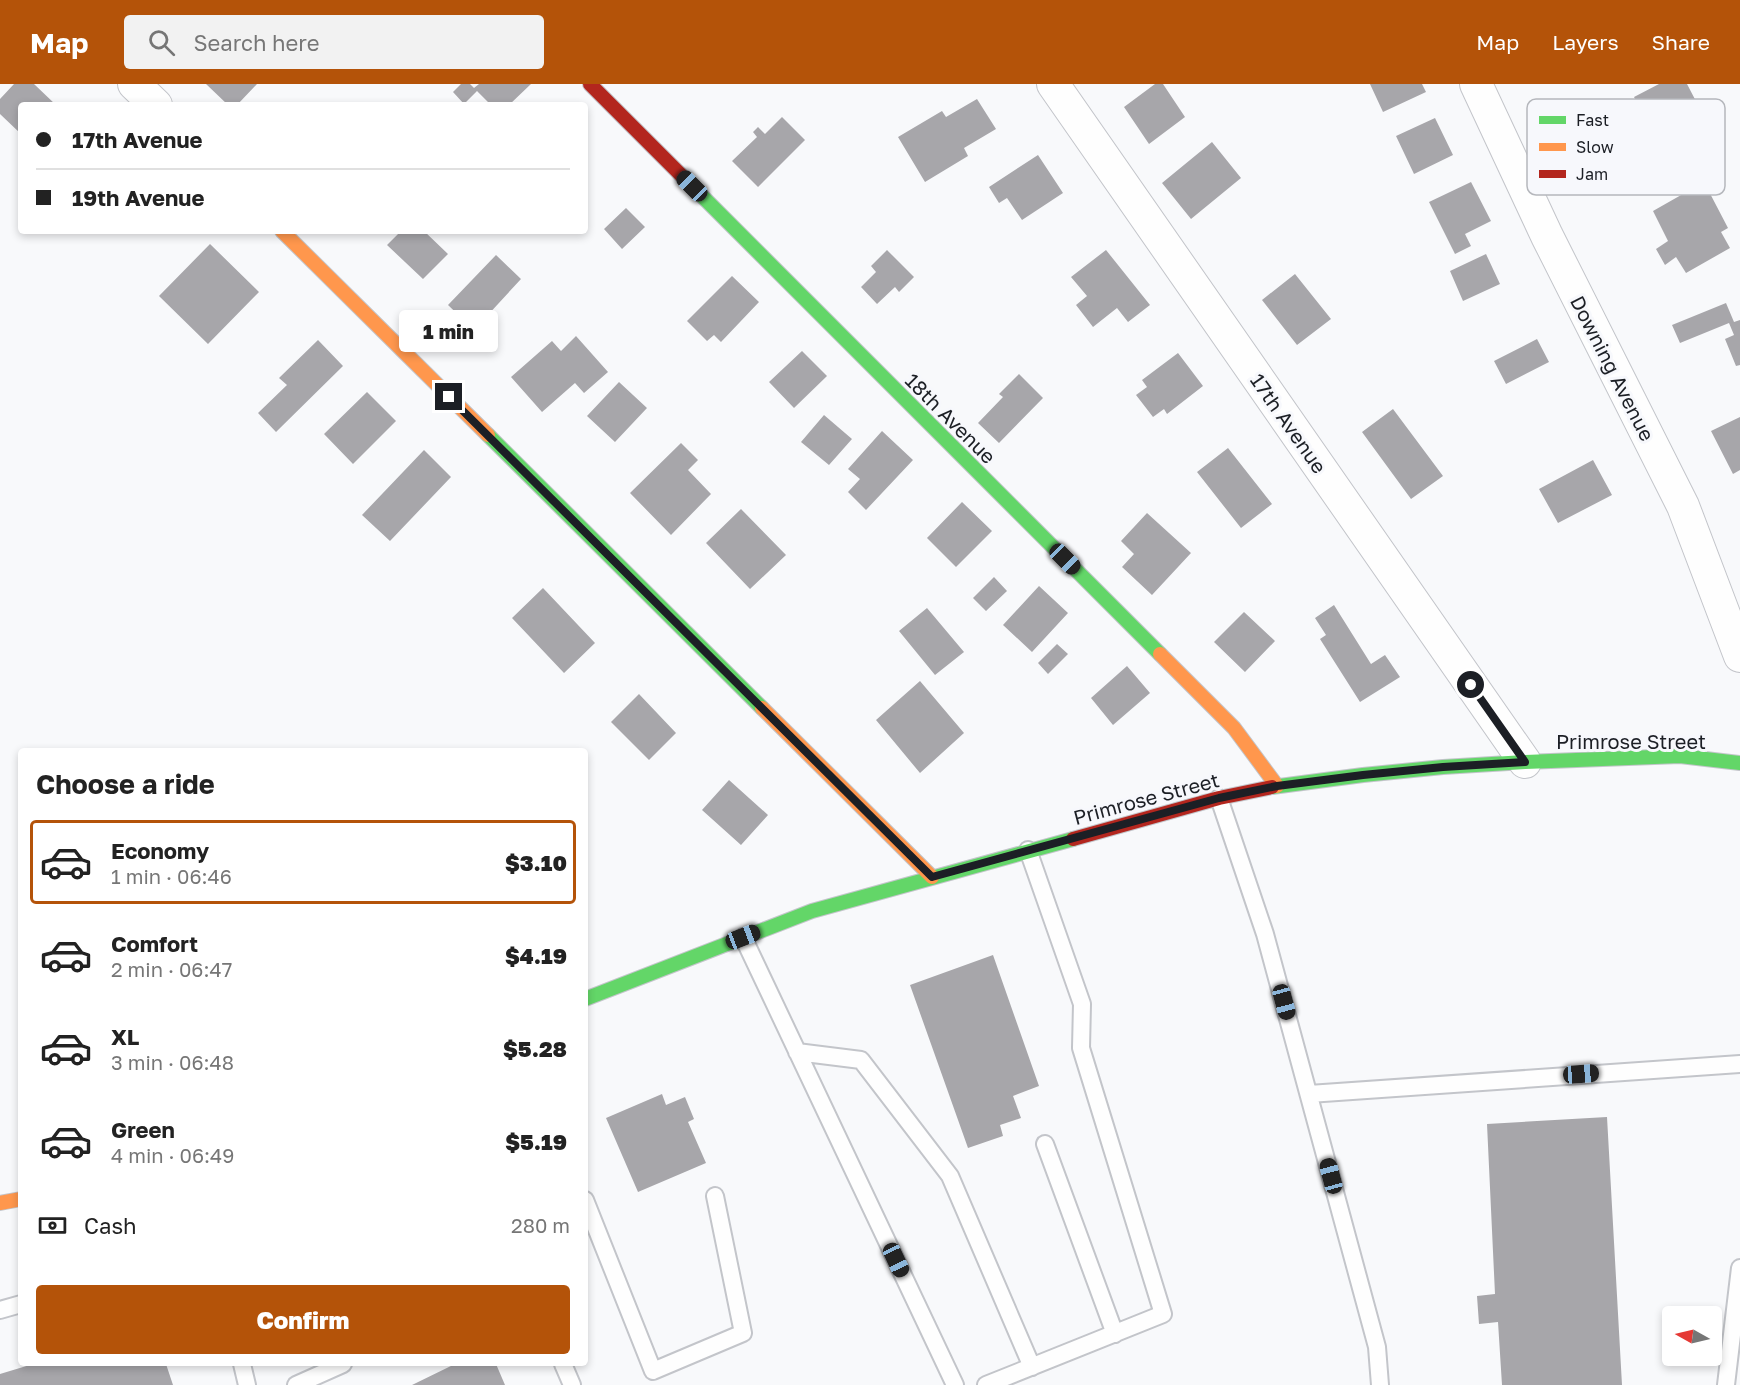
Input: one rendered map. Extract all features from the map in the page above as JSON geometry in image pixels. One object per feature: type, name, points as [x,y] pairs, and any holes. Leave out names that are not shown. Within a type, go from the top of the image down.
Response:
[{"type":"street","points":[[134,84],[153,102]]},
{"type":"street","name":"18th Avenue","points":[[590,84],[1234,728],[1277,786]]},
{"type":"street","name":"17th Avenue","points":[[1053,84],[1525,762]]},
{"type":"street","name":"Downing Avenue","points":[[1476,84],[1527,193]]},
{"type":"street","name":"Downing Avenue","points":[[1528,195],[1683,506],[1740,656]]},
{"type":"street","points":[[285,234],[932,877]]},
{"type":"street","name":"Primrose Street","points":[[588,998],[812,911],[1219,798],[1277,786],[1443,767],[1525,762],[1680,756],[1740,763]]},
{"type":"street","points":[[0,1203],[18,1200]]},
{"type":"lane","points":[[1219,798],[1265,934],[1309,1094],[1377,1347],[1380,1385]]},
{"type":"lane","points":[[986,1385],[1163,1314],[1081,1048],[1082,1004],[1028,850]]},
{"type":"lane","points":[[743,937],[955,1385]]},
{"type":"lane","points":[[797,1052],[861,1060],[950,1176],[1032,1367]]},
{"type":"lane","points":[[1309,1094],[1740,1064]]},
{"type":"lane","points":[[1046,1144],[1115,1334]]},
{"type":"lane","points":[[588,1208],[653,1371],[743,1333],[715,1196]]},
{"type":"lane","points":[[1726,1385],[1740,1268]]},
{"type":"lane","points":[[0,1310],[18,1305]]},
{"type":"lane","points":[[243,1366],[248,1385]]},
{"type":"lane","points":[[296,1385],[339,1366]]},
{"type":"lane","points":[[564,1366],[572,1385]]},
{"type":"building","points":[[14,84],[34,84],[53,102],[18,102],[18,131],[0,114],[0,99]]},
{"type":"building","points":[[206,84],[257,84],[240,102],[225,102]]},
{"type":"building","points":[[461,84],[470,84],[474,88],[479,84],[531,84],[512,102],[488,102],[477,91],[466,102],[462,102],[453,92]]},
{"type":"building","points":[[1155,84],[1163,84],[1185,117],[1149,144],[1124,107]]},
{"type":"building","points":[[1370,84],[1422,84],[1426,92],[1383,112]]},
{"type":"building","points":[[1659,84],[1687,84],[1695,99],[1635,99],[1634,97]]},
{"type":"building","points":[[977,99],[996,129],[964,148],[968,156],[925,182],[898,137],[942,111],[946,117]]},
{"type":"building","points":[[782,117],[805,140],[758,187],[732,161],[757,137],[753,132],[758,127],[765,134]]},
{"type":"building","points":[[1435,118],[1453,155],[1414,174],[1396,136]]},
{"type":"building","points":[[1212,142],[1241,178],[1191,219],[1162,183]]},
{"type":"building","points":[[1038,155],[1063,193],[1022,220],[1007,198],[999,203],[989,187]]},
{"type":"building","points":[[1471,182],[1491,221],[1465,234],[1471,246],[1455,254],[1429,202]]},
{"type":"building","points":[[1681,195],[1711,195],[1728,228],[1721,232],[1730,248],[1686,273],[1676,257],[1665,265],[1656,249],[1668,241],[1653,211]]},
{"type":"building","points":[[626,208],[645,227],[622,249],[604,229]]},
{"type":"building","points":[[398,234],[427,234],[448,254],[423,279],[387,245]]},
{"type":"building","points":[[210,244],[259,292],[208,344],[159,296]]},
{"type":"building","points":[[887,250],[914,277],[899,292],[895,287],[877,304],[861,287],[876,272],[871,266]]},
{"type":"building","points":[[1106,250],[1150,305],[1128,322],[1117,308],[1093,327],[1076,305],[1087,296],[1071,277]]},
{"type":"building","points":[[1486,254],[1500,284],[1463,301],[1450,271]]},
{"type":"building","points":[[496,255],[521,279],[474,330],[448,305]]},
{"type":"building","points":[[1295,274],[1331,319],[1297,345],[1262,300]]},
{"type":"building","points":[[732,276],[759,302],[721,342],[714,335],[707,341],[687,321]]},
{"type":"building","points":[[1726,303],[1734,322],[1740,320],[1740,365],[1736,366],[1725,339],[1734,335],[1729,323],[1680,343],[1672,325]]},
{"type":"building","points":[[576,336],[608,372],[584,393],[575,383],[542,412],[511,377],[552,341],[561,351]]},
{"type":"building","points":[[1537,339],[1549,362],[1506,384],[1494,361]]},
{"type":"building","points":[[318,340],[343,366],[276,432],[258,413],[287,385],[279,378]]},
{"type":"building","points":[[802,351],[827,376],[794,408],[769,382]]},
{"type":"building","points":[[1178,353],[1203,386],[1167,414],[1164,409],[1153,417],[1136,395],[1147,387],[1142,380]]},
{"type":"building","points":[[1019,374],[1043,398],[999,443],[978,423],[1003,397],[999,394]]},
{"type":"building","points":[[619,382],[647,408],[615,442],[587,416]]},
{"type":"building","points":[[367,392],[396,421],[353,464],[324,434]]},
{"type":"building","points":[[1393,409],[1443,476],[1411,499],[1362,432]]},
{"type":"building","points":[[824,415],[852,439],[829,465],[801,442]]},
{"type":"building","points":[[1740,417],[1740,470],[1733,474],[1711,431]]},
{"type":"building","points":[[882,431],[913,460],[866,510],[848,492],[860,479],[848,469]]},
{"type":"building","points":[[681,443],[698,460],[688,470],[711,494],[671,535],[630,493]]},
{"type":"building","points":[[1228,448],[1272,504],[1241,528],[1197,472]]},
{"type":"building","points":[[424,450],[451,477],[390,541],[362,515]]},
{"type":"building","points":[[1593,460],[1612,495],[1558,523],[1539,489]]},
{"type":"building","points":[[962,502],[992,531],[956,567],[927,538]]},
{"type":"building","points":[[741,509],[786,555],[750,589],[706,543]]},
{"type":"building","points":[[1147,513],[1191,553],[1152,595],[1122,567],[1134,554],[1121,541]]},
{"type":"building","points":[[994,577],[1007,591],[986,611],[973,598]]},
{"type":"building","points":[[1039,586],[1068,613],[1032,652],[1003,625]]},
{"type":"building","points":[[543,588],[595,643],[564,673],[512,618]]},
{"type":"building","points":[[1334,605],[1371,664],[1385,655],[1400,677],[1360,702],[1320,639],[1326,635],[1315,618]]},
{"type":"building","points":[[927,608],[964,652],[935,675],[899,631]]},
{"type":"building","points":[[1244,612],[1275,641],[1245,672],[1214,642]]},
{"type":"building","points":[[1057,644],[1068,654],[1048,674],[1038,663]]},
{"type":"building","points":[[1127,666],[1150,693],[1113,725],[1091,698]]},
{"type":"building","points":[[920,681],[964,733],[920,773],[876,720]]},
{"type":"building","points":[[639,694],[676,733],[649,760],[611,722]]},
{"type":"building","points":[[729,780],[768,815],[741,845],[702,810]]},
{"type":"building","points":[[993,955],[1039,1086],[1013,1096],[1021,1118],[1000,1125],[1003,1136],[968,1148],[910,985]]},
{"type":"building","points":[[662,1094],[666,1105],[685,1097],[694,1119],[688,1122],[706,1163],[638,1192],[606,1118]]},
{"type":"building","points":[[1607,1117],[1622,1385],[1502,1385],[1498,1322],[1479,1324],[1477,1296],[1495,1294],[1487,1124]]},
{"type":"building","points":[[26,1366],[167,1366],[173,1385],[0,1385],[0,1374]]},
{"type":"building","points":[[451,1366],[497,1366],[505,1385],[412,1385]]},
{"type":"traffic: fast","points":[[690,184],[1160,654]]},
{"type":"traffic: fast","points":[[488,435],[762,708]]},
{"type":"traffic: fast","points":[[1272,787],[1443,767],[1525,762],[1680,756],[1740,763]]},
{"type":"traffic: fast","points":[[588,998],[812,911],[1073,839]]},
{"type":"traffic: slow","points":[[285,234],[488,435]]},
{"type":"traffic: slow","points":[[1160,654],[1234,728],[1277,786]]},
{"type":"traffic: slow","points":[[762,708],[932,877]]},
{"type":"traffic: slow","points":[[0,1203],[18,1200]]},
{"type":"traffic: jam","points":[[590,84],[690,184]]},
{"type":"traffic: jam","points":[[1073,839],[1219,798],[1272,787]]},
{"type":"route","points":[[449,397],[932,877],[1219,798],[1277,786],[1443,767],[1525,762],[1471,685]]}]
